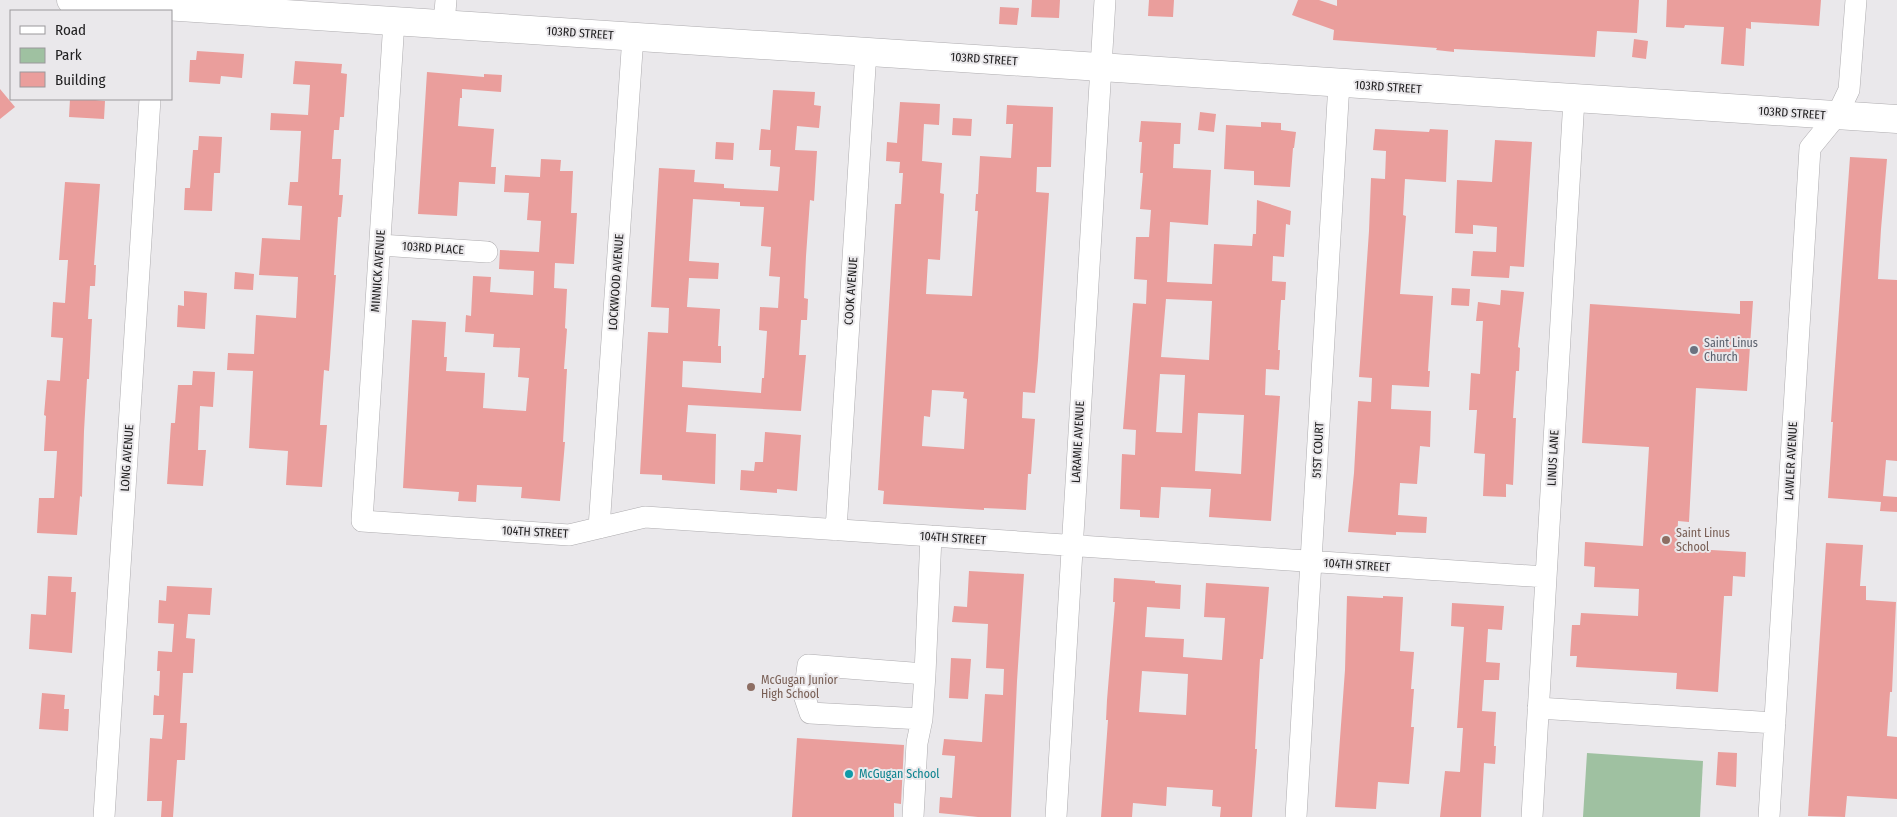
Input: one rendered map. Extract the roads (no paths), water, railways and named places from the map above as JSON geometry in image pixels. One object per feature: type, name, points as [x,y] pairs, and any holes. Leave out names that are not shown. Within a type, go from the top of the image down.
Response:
[{"type":"main road","name":"103RD STREET","points":[[71,0],[156,8],[394,21],[445,12],[633,36],[1897,120]]},
{"type":"street","name":"LARAMIE AVENUE","points":[[1056,817],[1105,0]]},
{"type":"street","name":"LAWLER AVENUE","points":[[1769,817],[1810,148],[1837,115],[1849,90],[1856,0]]},
{"type":"street","name":"MINNICK AVENUE","points":[[362,521],[394,21]]},
{"type":"street","name":"LOCKWOOD AVENUE","points":[[599,528],[633,36]]},
{"type":"street","name":"COOK AVENUE","points":[[836,530],[866,52]]},
{"type":"street","name":"51ST COURT","points":[[1296,817],[1339,84]]},
{"type":"street","name":"LINUS LANE","points":[[1532,817],[1574,99]]},
{"type":"street","name":"LONG AVENUE","points":[[104,817],[150,100]]},
{"type":"street","name":"103RD PLACE","points":[[380,245],[487,252]]},
{"type":"street","name":"104TH STREET","points":[[362,521],[569,534],[645,517],[1546,577]]},
{"type":"street","points":[[913,817],[917,743],[922,719],[926,674],[931,536]]},
{"type":"street","points":[[922,719],[810,713],[804,695],[808,665],[926,674]]},
{"type":"street","points":[[1538,708],[1775,723]]},
{"type":"place","name":"Saint Linus Church","points":[[1694,350]]},
{"type":"place","name":"Saint Linus School","points":[[1666,540]]},
{"type":"place","name":"McGugan Junior High School","points":[[751,687]]},
{"type":"place","name":"McGugan School","points":[[849,774]]}]
